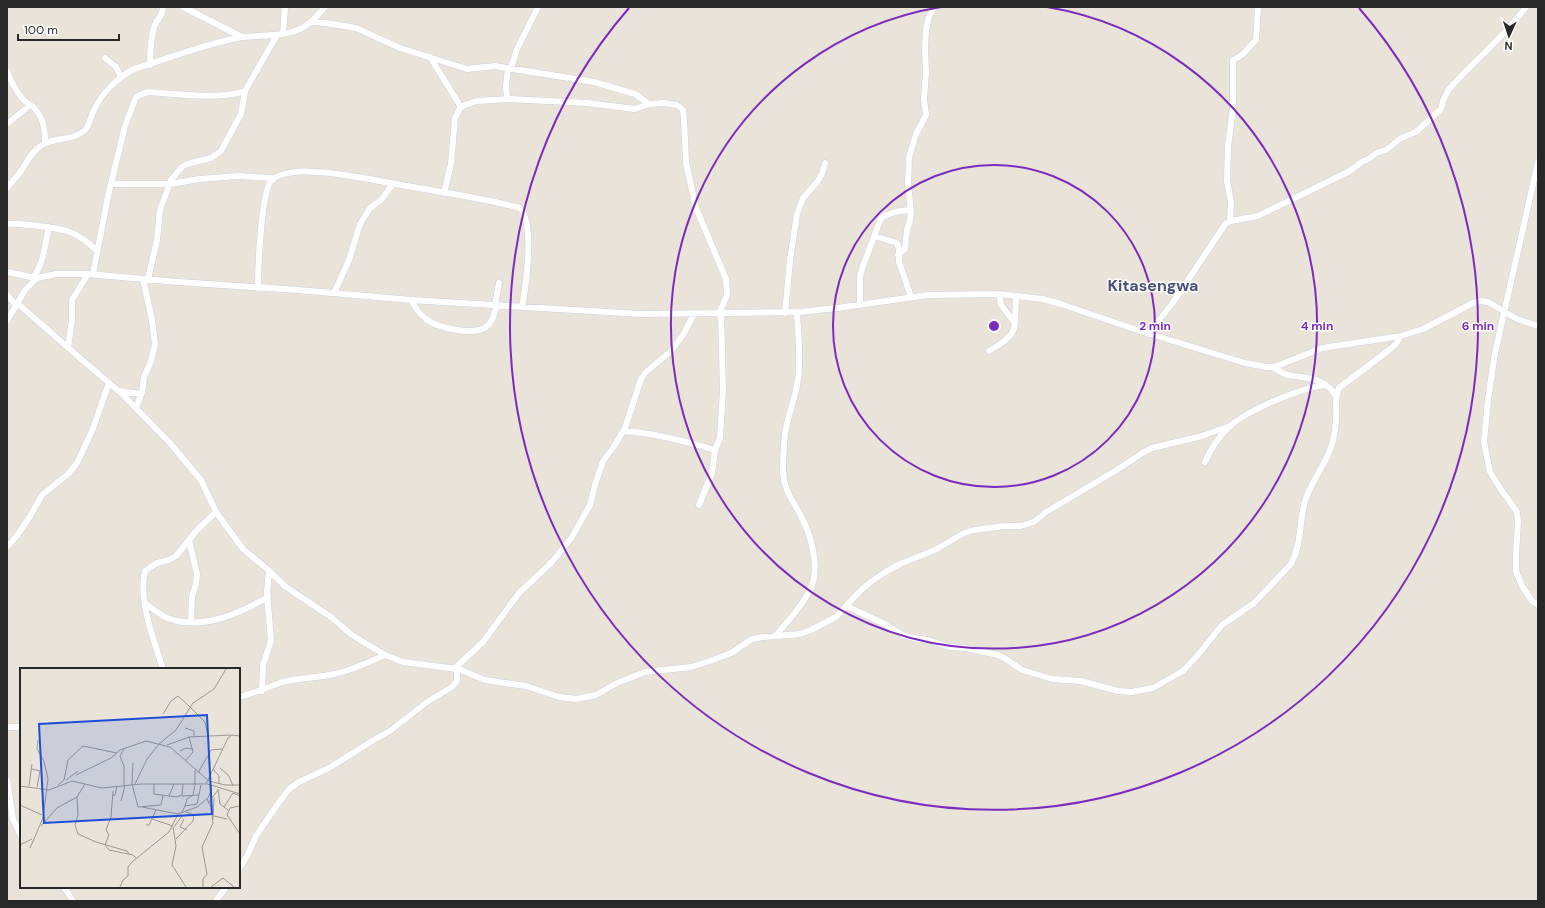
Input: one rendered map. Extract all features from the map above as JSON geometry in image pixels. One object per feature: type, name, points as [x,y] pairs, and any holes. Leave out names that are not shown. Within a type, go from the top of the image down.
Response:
[{"type":"street","points":[[150,64],[150,43],[155,25],[162,13],[163,7]]},
{"type":"street","points":[[183,7],[243,37]]},
{"type":"street","points":[[136,408],[155,344],[145,279],[157,240],[160,210],[170,184],[182,167],[187,164],[211,158],[221,151],[241,114],[245,91],[280,34],[285,7]]},
{"type":"street","points":[[7,188],[21,171],[32,154],[40,146],[45,143],[77,135],[85,129],[104,94],[121,77],[134,69],[211,44],[243,37],[280,34],[300,29],[312,22],[325,7]]},
{"type":"street","points":[[507,99],[506,92],[510,68],[517,49],[538,7]]},
{"type":"street","points":[[898,255],[905,249],[910,210],[908,184],[909,157],[916,134],[926,117],[924,99],[926,73],[926,29],[929,17],[934,7]]},
{"type":"street","points":[[1230,221],[1231,202],[1227,181],[1228,147],[1231,135],[1233,108],[1233,60],[1242,54],[1256,40],[1258,7]]},
{"type":"street","points":[[1148,334],[1172,304],[1226,223],[1258,216],[1348,172],[1376,153],[1386,150],[1402,138],[1416,132],[1441,109],[1449,89],[1518,19],[1526,7]]},
{"type":"street","points":[[312,22],[356,28],[385,42],[467,69],[495,66],[594,82],[635,94],[649,104]]},
{"type":"street","points":[[430,57],[461,107]]},
{"type":"street","points":[[105,58],[116,67],[121,77]]},
{"type":"street","points":[[7,71],[14,88],[23,100],[41,117],[45,143]]},
{"type":"street","points":[[68,347],[72,320],[72,300],[91,274],[111,184],[130,111],[136,97],[140,94],[149,92],[222,96],[238,94],[245,91]]},
{"type":"street","points":[[444,193],[451,164],[455,118],[461,107],[477,101],[507,99],[587,103],[631,109],[649,104],[673,104],[677,105],[682,110],[684,119],[686,163],[696,208],[724,272],[727,286],[725,300],[720,314],[722,408],[720,438],[715,450],[712,473],[699,505]]},
{"type":"street","points":[[7,124],[30,105]]},
{"type":"street","points":[[1538,162],[1495,353],[1488,399],[1484,442],[1490,472],[1517,512],[1516,571],[1522,586],[1538,606]]},
{"type":"street","points":[[784,313],[797,214],[803,198],[817,182],[826,163]]},
{"type":"street","points":[[111,184],[170,184],[200,179],[238,176],[274,178],[287,174],[314,172],[356,177],[506,204],[520,208],[524,212],[528,235],[526,286],[522,307]]},
{"type":"street","points":[[258,288],[259,258],[265,200],[268,186],[274,178]]},
{"type":"street","points":[[334,293],[349,260],[360,224],[370,208],[381,200],[393,184]]},
{"type":"street","points":[[860,305],[860,277],[881,218],[886,215],[910,210]]},
{"type":"street","points":[[7,224],[22,223],[65,230],[74,233],[97,250]]},
{"type":"street","points":[[7,321],[25,290],[35,278],[42,259],[49,227]]},
{"type":"street","points":[[874,236],[897,243],[899,249],[898,255],[911,297]]},
{"type":"street","points":[[7,272],[35,278],[56,274],[91,274],[411,300],[641,314],[784,313],[860,305],[911,297],[949,294],[999,294],[1043,299],[1148,334],[1245,363],[1273,367],[1287,374],[1311,378],[1326,385],[1335,395],[1336,418],[1334,437],[1329,452],[1308,492],[1300,538],[1291,564],[1254,603],[1222,625],[1198,655],[1182,671],[1153,688],[1132,692],[1118,691],[1081,681],[1052,679],[1022,670],[998,655],[965,648],[950,648],[927,640],[903,635],[883,623],[846,606]]},
{"type":"street","points":[[411,300],[417,311],[431,322],[468,332],[481,330],[492,321],[499,283]]},
{"type":"street","points":[[999,294],[1002,305],[1015,323]]},
{"type":"street","points":[[7,295],[120,391],[170,443],[201,480],[216,512],[243,549],[286,586],[331,617],[352,635],[385,655],[403,662],[456,669],[485,680],[526,686],[559,697],[576,699],[596,695],[617,683],[645,672],[700,664],[731,653],[752,639],[800,634],[811,630],[836,617],[859,592],[887,571],[935,550],[964,533],[974,530],[1034,522],[1046,512],[1152,448],[1202,436],[1230,426],[1246,415],[1274,402],[1310,388],[1326,385]]},
{"type":"street","points":[[989,351],[1010,338],[1014,330],[1016,296]]},
{"type":"street","points":[[1273,367],[1322,348],[1401,336],[1423,329],[1475,302],[1488,302],[1517,319],[1538,326]]},
{"type":"street","points":[[775,636],[786,624],[810,590],[814,574],[813,553],[810,538],[801,516],[786,489],[784,478],[785,433],[799,374],[797,312]]},
{"type":"street","points":[[240,867],[263,825],[289,790],[299,782],[329,768],[372,740],[390,731],[427,702],[452,687],[457,681],[456,669],[483,642],[519,593],[568,544],[590,505],[603,461],[623,431],[643,375],[671,351],[683,335],[694,314]]},
{"type":"street","points":[[1335,395],[1339,388],[1396,344],[1401,336]]},
{"type":"street","points":[[7,547],[29,518],[42,495],[68,474],[77,463],[92,431],[109,383]]},
{"type":"street","points":[[120,391],[141,394]]},
{"type":"street","points":[[1205,462],[1215,444],[1230,426]]},
{"type":"street","points":[[623,431],[672,438],[715,450]]},
{"type":"street","points":[[163,668],[145,603],[143,585],[145,571],[157,563],[169,560],[176,556],[204,522],[216,512]]},
{"type":"street","points":[[189,540],[197,574],[196,584],[192,596],[191,622]]},
{"type":"street","points":[[262,691],[263,665],[271,641],[268,597],[269,571]]},
{"type":"street","points":[[145,603],[165,617],[191,622],[204,622],[243,611],[268,597]]},
{"type":"street","points":[[240,697],[300,678],[341,673],[385,655]]},
{"type":"street","points":[[7,727],[20,726]]},
{"type":"street","points":[[7,780],[13,819],[20,834]]},
{"type":"street","points":[[65,888],[73,901]]},
{"type":"street","points":[[216,901],[225,888]]},
{"type":"district","name":"Kitasengwa","points":[[1153,285]]}]
